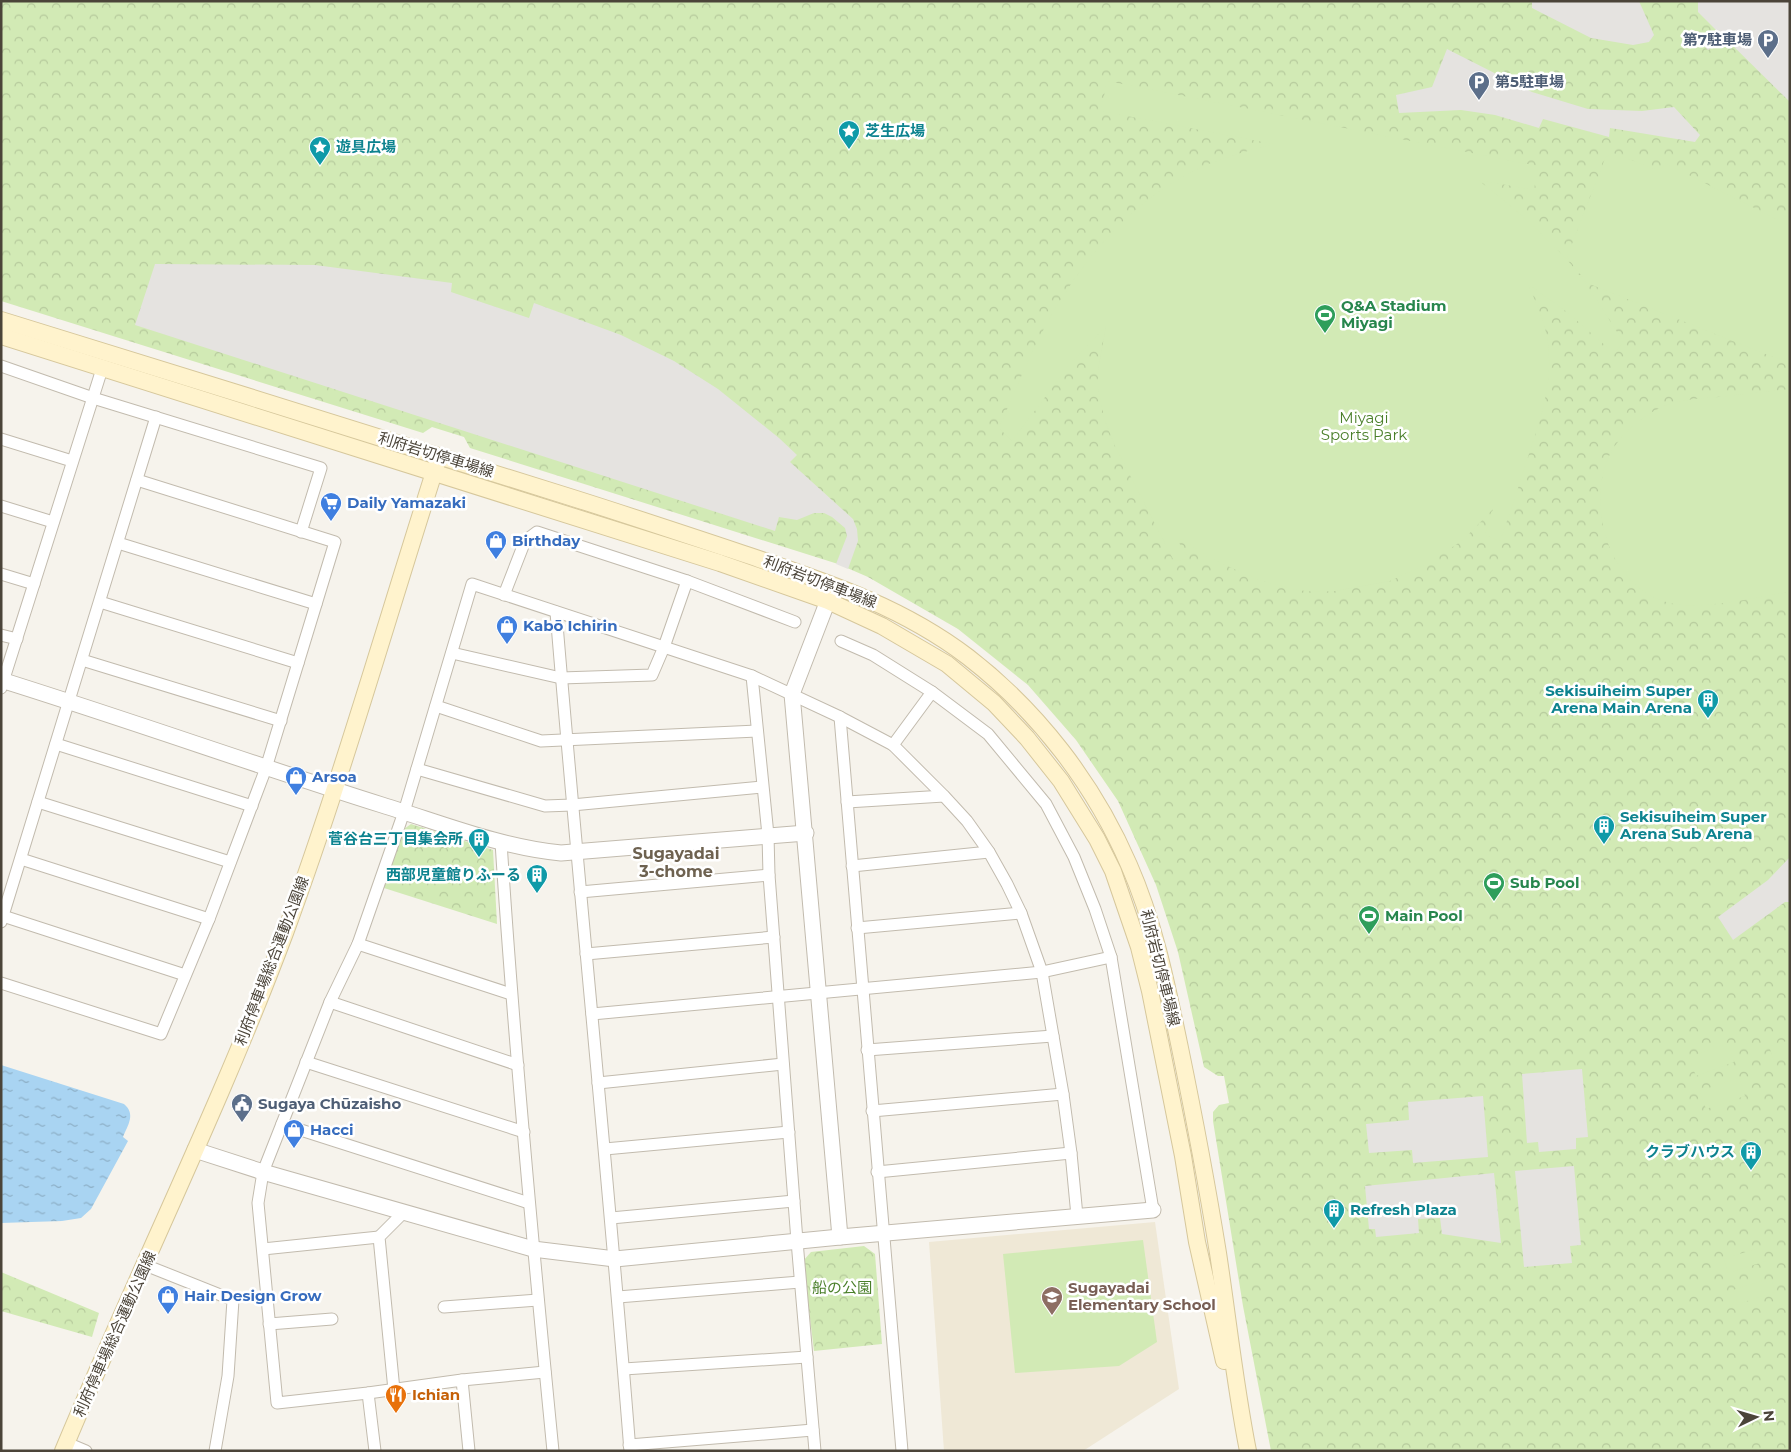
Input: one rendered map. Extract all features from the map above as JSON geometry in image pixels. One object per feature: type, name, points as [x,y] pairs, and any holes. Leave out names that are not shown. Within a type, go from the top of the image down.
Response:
[{"type":"main road","name":"利府岩切停車場線","points":[[1,320],[635,517],[834,584],[880,604],[924,628],[967,657],[1003,688],[1041,726],[1082,778],[1113,831],[1130,867],[1151,922],[1165,976],[1198,1138],[1218,1251],[1248,1451]]},
{"type":"main road","name":"利府岩切停車場線","points":[[1,336],[301,432],[720,562],[828,601],[882,626],[947,664],[994,703],[1027,738],[1061,781],[1097,839],[1116,880],[1150,991],[1183,1156],[1197,1242],[1230,1389],[1244,1430]]},
{"type":"main road","name":"利府停車場総合運動公園線","points":[[65,1447],[195,1150],[284,934],[334,790],[440,456]]},
{"type":"street","points":[[1,366],[93,398],[321,468],[302,532]]},
{"type":"street","points":[[102,369],[2,683],[69,701],[334,790],[501,842],[538,851],[576,852],[806,833]]},
{"type":"street","points":[[156,417],[2,919],[185,975]]},
{"type":"street","points":[[1,439],[72,461]]},
{"type":"street","points":[[1,983],[161,1034],[209,919],[266,768],[334,542],[138,480]]},
{"type":"street","points":[[1,506],[53,522]]},
{"type":"street","points":[[504,595],[525,541],[537,532],[686,581],[795,622]]},
{"type":"street","points":[[118,543],[316,604]]},
{"type":"street","points":[[1,574],[34,584]]},
{"type":"street","points":[[452,653],[561,678],[652,675],[664,647],[686,581]]},
{"type":"street","points":[[545,1372],[462,1380],[394,1390],[277,1403],[269,1324],[258,1203],[264,1172],[330,1002],[358,944],[404,812],[472,584],[752,676],[840,717],[893,745],[944,796],[989,852],[1021,913],[1042,972],[1063,1094],[1077,1216]]},
{"type":"street","points":[[834,584],[792,694],[806,833],[840,1237]]},
{"type":"street","points":[[100,602],[298,663]]},
{"type":"street","points":[[556,612],[576,852],[615,1259],[630,1448],[813,1430]]},
{"type":"street","points":[[1,635],[16,640]]},
{"type":"street","points":[[195,1150],[264,1172],[533,1249],[615,1259],[882,1233],[1153,1210],[1111,957],[1095,909],[1074,857],[1046,804],[988,734],[932,692],[873,654],[841,640]]},
{"type":"street","points":[[82,660],[281,721]]},
{"type":"street","points":[[752,676],[768,836],[769,875],[783,1064],[815,1451]]},
{"type":"street","points":[[893,745],[932,692]]},
{"type":"street","points":[[436,706],[542,741],[756,731]]},
{"type":"street","points":[[840,717],[882,1233],[902,1451]]},
{"type":"street","points":[[56,744],[252,806]]},
{"type":"street","points":[[417,769],[545,806],[762,787]]},
{"type":"street","points":[[847,802],[944,796]]},
{"type":"street","points":[[38,802],[230,862]]},
{"type":"street","points":[[501,842],[511,994],[553,1451]]},
{"type":"street","points":[[852,866],[989,852]]},
{"type":"street","points":[[20,859],[209,919]]},
{"type":"street","points":[[580,892],[769,875]]},
{"type":"street","points":[[857,928],[1021,913]]},
{"type":"street","points":[[586,954],[774,937]]},
{"type":"street","points":[[358,944],[511,994]]},
{"type":"street","points":[[592,1014],[1042,972],[1111,957]]},
{"type":"street","points":[[330,1002],[518,1065]]},
{"type":"street","points":[[867,1050],[1053,1036]]},
{"type":"street","points":[[306,1062],[524,1132]]},
{"type":"street","points":[[598,1083],[783,1064]]},
{"type":"street","points":[[872,1111],[1063,1094]]},
{"type":"street","points":[[282,1124],[529,1203]]},
{"type":"street","points":[[605,1149],[789,1132]]},
{"type":"street","points":[[877,1172],[1071,1154]]},
{"type":"street","points":[[611,1218],[794,1201]]},
{"type":"street","points":[[263,1249],[379,1238],[404,1212]]},
{"type":"street","points":[[379,1238],[394,1390]]},
{"type":"street","points":[[145,1265],[233,1300],[228,1376],[215,1451]]},
{"type":"street","points":[[618,1297],[800,1282]]},
{"type":"street","points":[[444,1307],[538,1300]]},
{"type":"street","points":[[269,1324],[332,1319]]},
{"type":"street","points":[[624,1369],[807,1357]]},
{"type":"street","points":[[462,1380],[469,1451]]},
{"type":"street","points":[[368,1393],[375,1451]]},
{"type":"street","points":[[65,1447],[86,1451]]},
{"type":"shaded area","points":[[1532,1],[1639,1],[1654,35],[1649,42],[1633,45],[1591,38],[1532,8]]},
{"type":"shaded area","name":"第7駐車場","points":[[1698,1],[1790,1],[1790,102],[1726,39],[1708,50],[1701,43],[1718,32],[1698,12]]},
{"type":"shaded area","name":"第5駐車場","points":[[1447,49],[1532,92],[1588,109],[1642,111],[1674,107],[1700,135],[1695,142],[1610,128],[1609,137],[1543,119],[1539,128],[1495,115],[1461,110],[1399,113],[1396,95],[1432,87]]},
{"type":"shaded area","points":[[155,264],[315,265],[452,283],[451,292],[529,318],[534,303],[621,335],[674,361],[718,389],[779,438],[797,455],[790,462],[853,519],[857,529],[858,541],[848,569],[836,564],[847,536],[845,528],[824,513],[814,513],[797,520],[779,517],[775,531],[135,325]]},
{"type":"shaded area","points":[[1790,857],[1790,902],[1785,902],[1733,940],[1718,917],[1768,880]]},
{"type":"shaded area","points":[[1582,1069],[1588,1137],[1576,1138],[1576,1149],[1539,1152],[1538,1142],[1527,1143],[1522,1074]]},
{"type":"shaded area","points":[[1483,1096],[1488,1157],[1413,1163],[1412,1150],[1369,1153],[1366,1124],[1409,1120],[1408,1102]]},
{"type":"shaded area","points":[[1574,1166],[1581,1245],[1570,1246],[1572,1263],[1524,1267],[1515,1171]]},
{"type":"shaded area","points":[[1494,1173],[1501,1243],[1442,1234],[1440,1218],[1418,1219],[1419,1233],[1376,1237],[1375,1229],[1369,1229],[1365,1186]]},
{"type":"shaded area","name":"Sugayadai Elementary School","points":[[1155,1222],[1179,1389],[1083,1451],[944,1451],[929,1242]]},
{"type":"green space","name":"Miyagi Sports Park","points":[[1,1],[1790,1],[1790,1450],[1271,1451],[1243,1306],[1213,1121],[1213,1112],[1219,1105],[1229,1103],[1224,1076],[1218,1076],[1204,1067],[1178,952],[1156,885],[1118,801],[1076,740],[1028,685],[958,629],[868,577],[838,564],[470,448],[464,437],[432,427],[423,433],[1,301]]},
{"type":"green space","name":"Q&A Stadium Miyagi","points":[[1107,81],[1538,166],[1534,190],[1478,180],[1525,219],[1569,262],[1623,341],[1615,354],[1567,312],[1528,284],[1545,329],[1548,345],[1549,374],[1541,416],[1500,541],[1485,535],[1493,509],[1463,540],[1427,564],[1390,581],[1335,591],[1297,590],[1258,580],[1208,557],[1182,539],[1178,541],[1189,559],[1174,561],[1115,446],[1105,421],[1098,389],[1098,370],[1106,326],[1070,364],[1012,441],[999,428],[1028,360],[1061,299],[1092,256],[1127,217],[1168,185],[1201,167],[1273,144],[1101,111]]},
{"type":"green space","points":[[1613,153],[1660,171],[1665,163],[1790,226],[1790,358],[1781,359],[1773,357],[1587,283],[1567,257],[1604,161],[1606,157]]},
{"type":"green space","points":[[1790,389],[1790,592],[1725,603],[1691,605],[1663,601],[1644,592],[1629,578],[1617,561],[1608,542],[1602,522],[1600,501],[1602,480],[1607,461],[1615,446],[1627,431],[1641,419],[1663,406],[1694,399]]},
{"type":"green space","points":[[411,824],[493,850],[497,924],[384,888],[404,829]]},
{"type":"green space","points":[[1790,1040],[1790,1057],[1774,1062],[1769,1046]]},
{"type":"green space","points":[[1728,1044],[1734,1062],[1696,1076],[1689,1057]]},
{"type":"green space","points":[[1739,1078],[1745,1096],[1706,1109],[1700,1091]]},
{"type":"green space","points":[[1143,1240],[1157,1342],[1119,1366],[1015,1373],[1003,1254]]},
{"type":"green space","name":"船の公園","points":[[864,1246],[875,1254],[882,1344],[814,1351],[803,1261],[811,1252]]},
{"type":"green space","points":[[1761,1247],[1766,1261],[1728,1273],[1724,1259]]},
{"type":"green space","points":[[1,1272],[99,1313],[92,1337],[1,1311]]},
{"type":"green space","points":[[1771,1278],[1775,1292],[1738,1304],[1733,1290]]},
{"type":"water","points":[[1,1065],[124,1104],[128,1108],[130,1120],[123,1137],[128,1141],[91,1209],[81,1218],[62,1221],[1,1223]]},
{"type":"place","name":"第7駐車場","points":[[1768,59]]},
{"type":"place","name":"第5駐車場","points":[[1479,101]]},
{"type":"place","name":"芝生広場","points":[[849,150]]},
{"type":"place","name":"遊具広場","points":[[320,166]]},
{"type":"place","name":"Q&A Stadium Miyagi","points":[[1325,334]]},
{"type":"place","name":"Daily Yamazaki","points":[[331,522]]},
{"type":"place","name":"Birthday","points":[[496,560]]},
{"type":"place","name":"Kabō Ichirin","points":[[507,645]]},
{"type":"place","name":"Sekisuiheim Super Arena Main Arena","points":[[1708,719]]},
{"type":"place","name":"Arsoa","points":[[296,796]]},
{"type":"place","name":"Sekisuiheim Super Arena Sub Arena","points":[[1604,845]]},
{"type":"place","name":"菅谷台三丁目集会所","points":[[479,858]]},
{"type":"place","name":"西部児童館りふーる","points":[[537,894]]},
{"type":"place","name":"Sub Pool","points":[[1494,902]]},
{"type":"place","name":"Main Pool","points":[[1369,935]]},
{"type":"place","name":"Sugaya Chūzaisho","points":[[242,1123]]},
{"type":"place","name":"Hacci","points":[[294,1149]]},
{"type":"place","name":"クラブハウス","points":[[1751,1171]]},
{"type":"place","name":"Refresh Plaza","points":[[1334,1229]]},
{"type":"place","name":"Hair Design Grow","points":[[168,1315]]},
{"type":"place","name":"Sugayadai Elementary School","points":[[1052,1316]]},
{"type":"place","name":"Ichian","points":[[396,1414]]},
{"type":"district","name":"Sugayadai 3-chome","points":[[676,862]]}]
